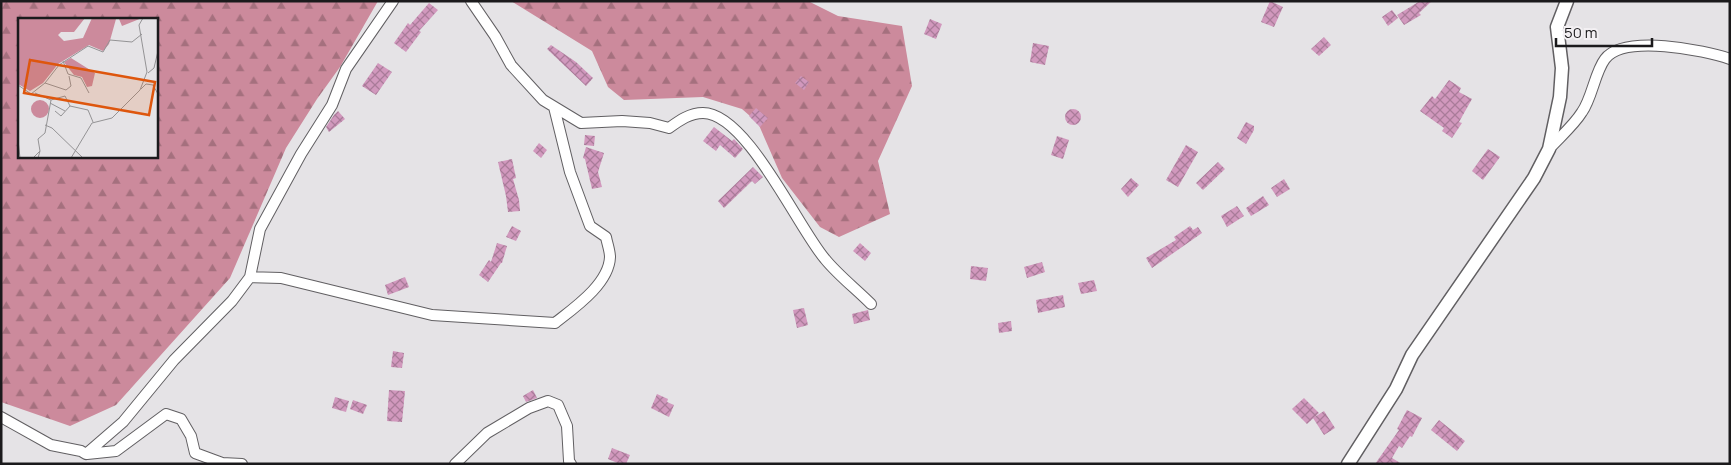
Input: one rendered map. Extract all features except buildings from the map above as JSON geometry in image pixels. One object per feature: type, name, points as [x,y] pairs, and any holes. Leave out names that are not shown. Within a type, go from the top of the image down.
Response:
[{"type":"street","points":[[86,454],[123,422],[174,360],[232,301],[250,277],[260,229],[301,154],[332,104],[346,69],[393,1]]},
{"type":"street","points":[[471,1],[495,36],[511,65],[544,100],[581,123],[622,121],[650,123],[669,128],[685,117],[704,113],[726,121],[747,142],[824,258],[871,304]]},
{"type":"street","points":[[1549,149],[1560,97],[1562,68],[1557,27],[1567,1]]},
{"type":"street","points":[[1348,464],[1396,389],[1412,355],[1534,178],[1549,149],[1583,112],[1605,58],[1620,49],[1644,44],[1710,52],[1730,58]]},
{"type":"street","points":[[250,277],[282,278],[432,314],[555,323],[584,301],[603,278],[610,258],[606,237],[590,226],[570,172],[554,107]]},
{"type":"street","points":[[455,464],[487,433],[529,408],[548,401],[558,405],[567,426],[569,461],[571,464]]},
{"type":"street","points":[[1,417],[51,445],[81,451],[86,454],[116,451],[166,414],[181,419],[191,436],[195,453],[222,463],[242,464]]},
{"type":"green space","points":[[1,1],[378,1],[340,67],[286,148],[230,278],[116,405],[70,426],[1,402]]},
{"type":"green space","points":[[511,1],[808,1],[838,16],[902,26],[912,86],[878,161],[890,214],[839,237],[820,227],[782,178],[758,123],[742,109],[703,97],[624,100],[608,87],[592,51]]}]
